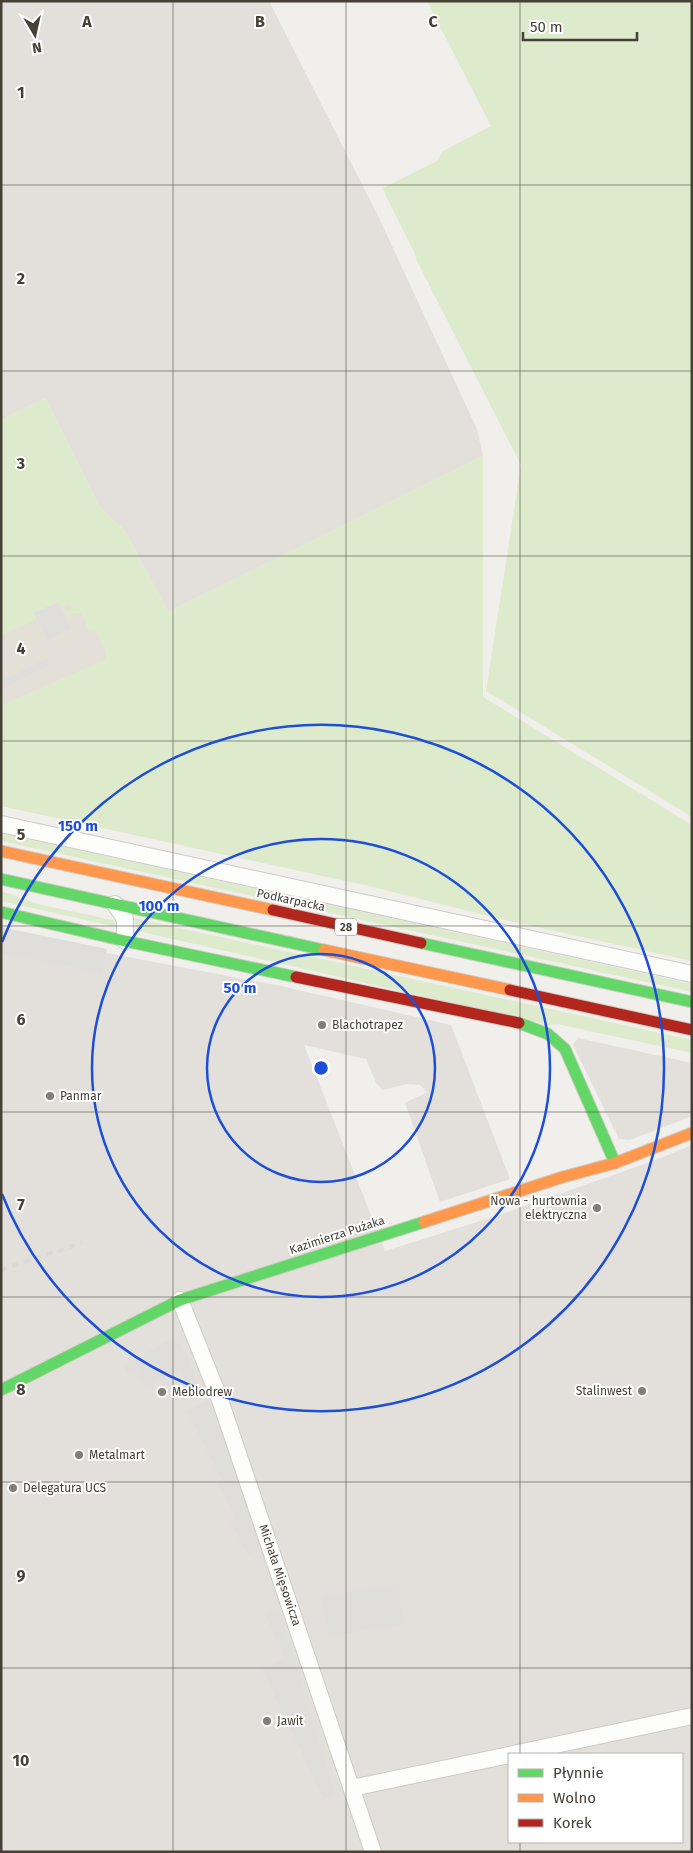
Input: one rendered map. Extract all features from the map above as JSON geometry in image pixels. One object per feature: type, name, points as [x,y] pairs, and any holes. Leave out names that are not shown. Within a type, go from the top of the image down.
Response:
[{"type":"street","points":[[1,824],[692,974]]},
{"type":"street","name":"Podkarpacka","points":[[1,851],[692,1002]]},
{"type":"street","name":"28","points":[[1,879],[692,1030]]},
{"type":"street","points":[[115,904],[125,919],[125,941]]},
{"type":"street","points":[[1,912],[125,941],[527,1025],[548,1034],[565,1049],[615,1163]]},
{"type":"street","name":"Kazimierza Pużaka","points":[[1,1390],[180,1300],[544,1183],[615,1163],[692,1133]]},
{"type":"street","name":"Michała Mięsowicza","points":[[180,1300],[220,1400],[373,1852]]},
{"type":"street","points":[[518,1753],[692,1716]]},
{"type":"street","points":[[352,1788],[508,1755]]},
{"type":"shaded area","points":[[1,1],[269,1],[379,218],[477,429],[483,456],[168,612],[125,531],[99,506],[45,398],[1,420]]},
{"type":"shaded area","points":[[77,581],[108,659],[1,706],[1,619]]},
{"type":"shaded area","points":[[58,602],[71,628],[47,640],[34,613]]},
{"type":"shaded area","points":[[51,656],[47,666],[1,689],[1,681]]},
{"type":"shaded area","points":[[1,927],[107,949],[102,973],[1,954]]},
{"type":"shaded area","points":[[1,933],[281,986],[451,1025],[510,1179],[440,1202],[405,1103],[427,1092],[420,1085],[407,1084],[383,1090],[376,1083],[366,1059],[304,1045],[385,1251],[499,1215],[653,1161],[692,1145],[692,1852],[1,1852]]},
{"type":"shaded area","points":[[578,1038],[692,1063],[692,1116],[630,1140],[619,1139],[573,1045]]},
{"type":"shaded area","points":[[171,1339],[182,1345],[199,1387],[191,1391],[180,1370],[145,1386],[135,1370],[127,1373],[123,1365]]},
{"type":"shaded area","points":[[208,1400],[224,1440],[261,1548],[248,1555],[230,1522],[237,1517],[217,1484],[222,1480],[187,1411]]},
{"type":"shaded area","points":[[398,1584],[405,1624],[328,1637],[321,1597]]},
{"type":"shaded area","points":[[279,1607],[315,1731],[336,1795],[324,1799],[262,1669],[285,1659],[265,1613]]},
{"type":"green space","points":[[427,1],[692,1],[692,817],[486,691],[521,465],[417,261],[383,188],[437,161],[443,151],[491,126]]},
{"type":"green space","points":[[45,398],[99,506],[125,531],[168,612],[483,456],[483,697],[692,825],[692,961],[505,920],[373,887],[1,806],[1,706],[108,658],[96,631],[90,632],[81,613],[74,613],[66,617],[63,610],[72,609],[70,604],[62,608],[58,602],[34,613],[37,619],[1,636],[1,420]]},
{"type":"green space","points":[[1,833],[692,984],[692,992],[1,841]]},
{"type":"green space","points":[[1,891],[38,904],[112,920],[115,921],[117,927],[1,901]]},
{"type":"green space","points":[[134,918],[692,1040],[692,1053],[557,1024],[549,1025],[138,931]]},
{"type":"railway","points":[[1,1270],[82,1243]]},
{"type":"traffic: fast","points":[[1,879],[324,950]]},
{"type":"traffic: fast","points":[[1,912],[125,941],[296,977]]},
{"type":"traffic: fast","points":[[421,943],[692,1002]]},
{"type":"traffic: fast","points":[[519,1023],[548,1034],[565,1049],[615,1163]]},
{"type":"traffic: fast","points":[[1,1390],[180,1300],[424,1222]]},
{"type":"traffic: slow","points":[[1,851],[273,910]]},
{"type":"traffic: slow","points":[[324,950],[510,990]]},
{"type":"traffic: slow","points":[[424,1222],[563,1177],[615,1163],[692,1133]]},
{"type":"traffic: jam","points":[[273,910],[421,943]]},
{"type":"traffic: jam","points":[[296,977],[519,1023]]},
{"type":"traffic: jam","points":[[510,990],[692,1030]]},
{"type":"place","name":"Blachotrapez","points":[[322,1025]]},
{"type":"place","name":"Panmar","points":[[50,1096]]},
{"type":"place","name":"Nowa - hurtownia elektryczna","points":[[597,1208]]},
{"type":"place","name":"Stalinwest","points":[[642,1391]]},
{"type":"place","name":"Meblodrew","points":[[162,1392]]},
{"type":"place","name":"Metalmart","points":[[79,1455]]},
{"type":"place","name":"Delegatura UCS","points":[[13,1488]]},
{"type":"place","name":"Jawit","points":[[267,1721]]}]
